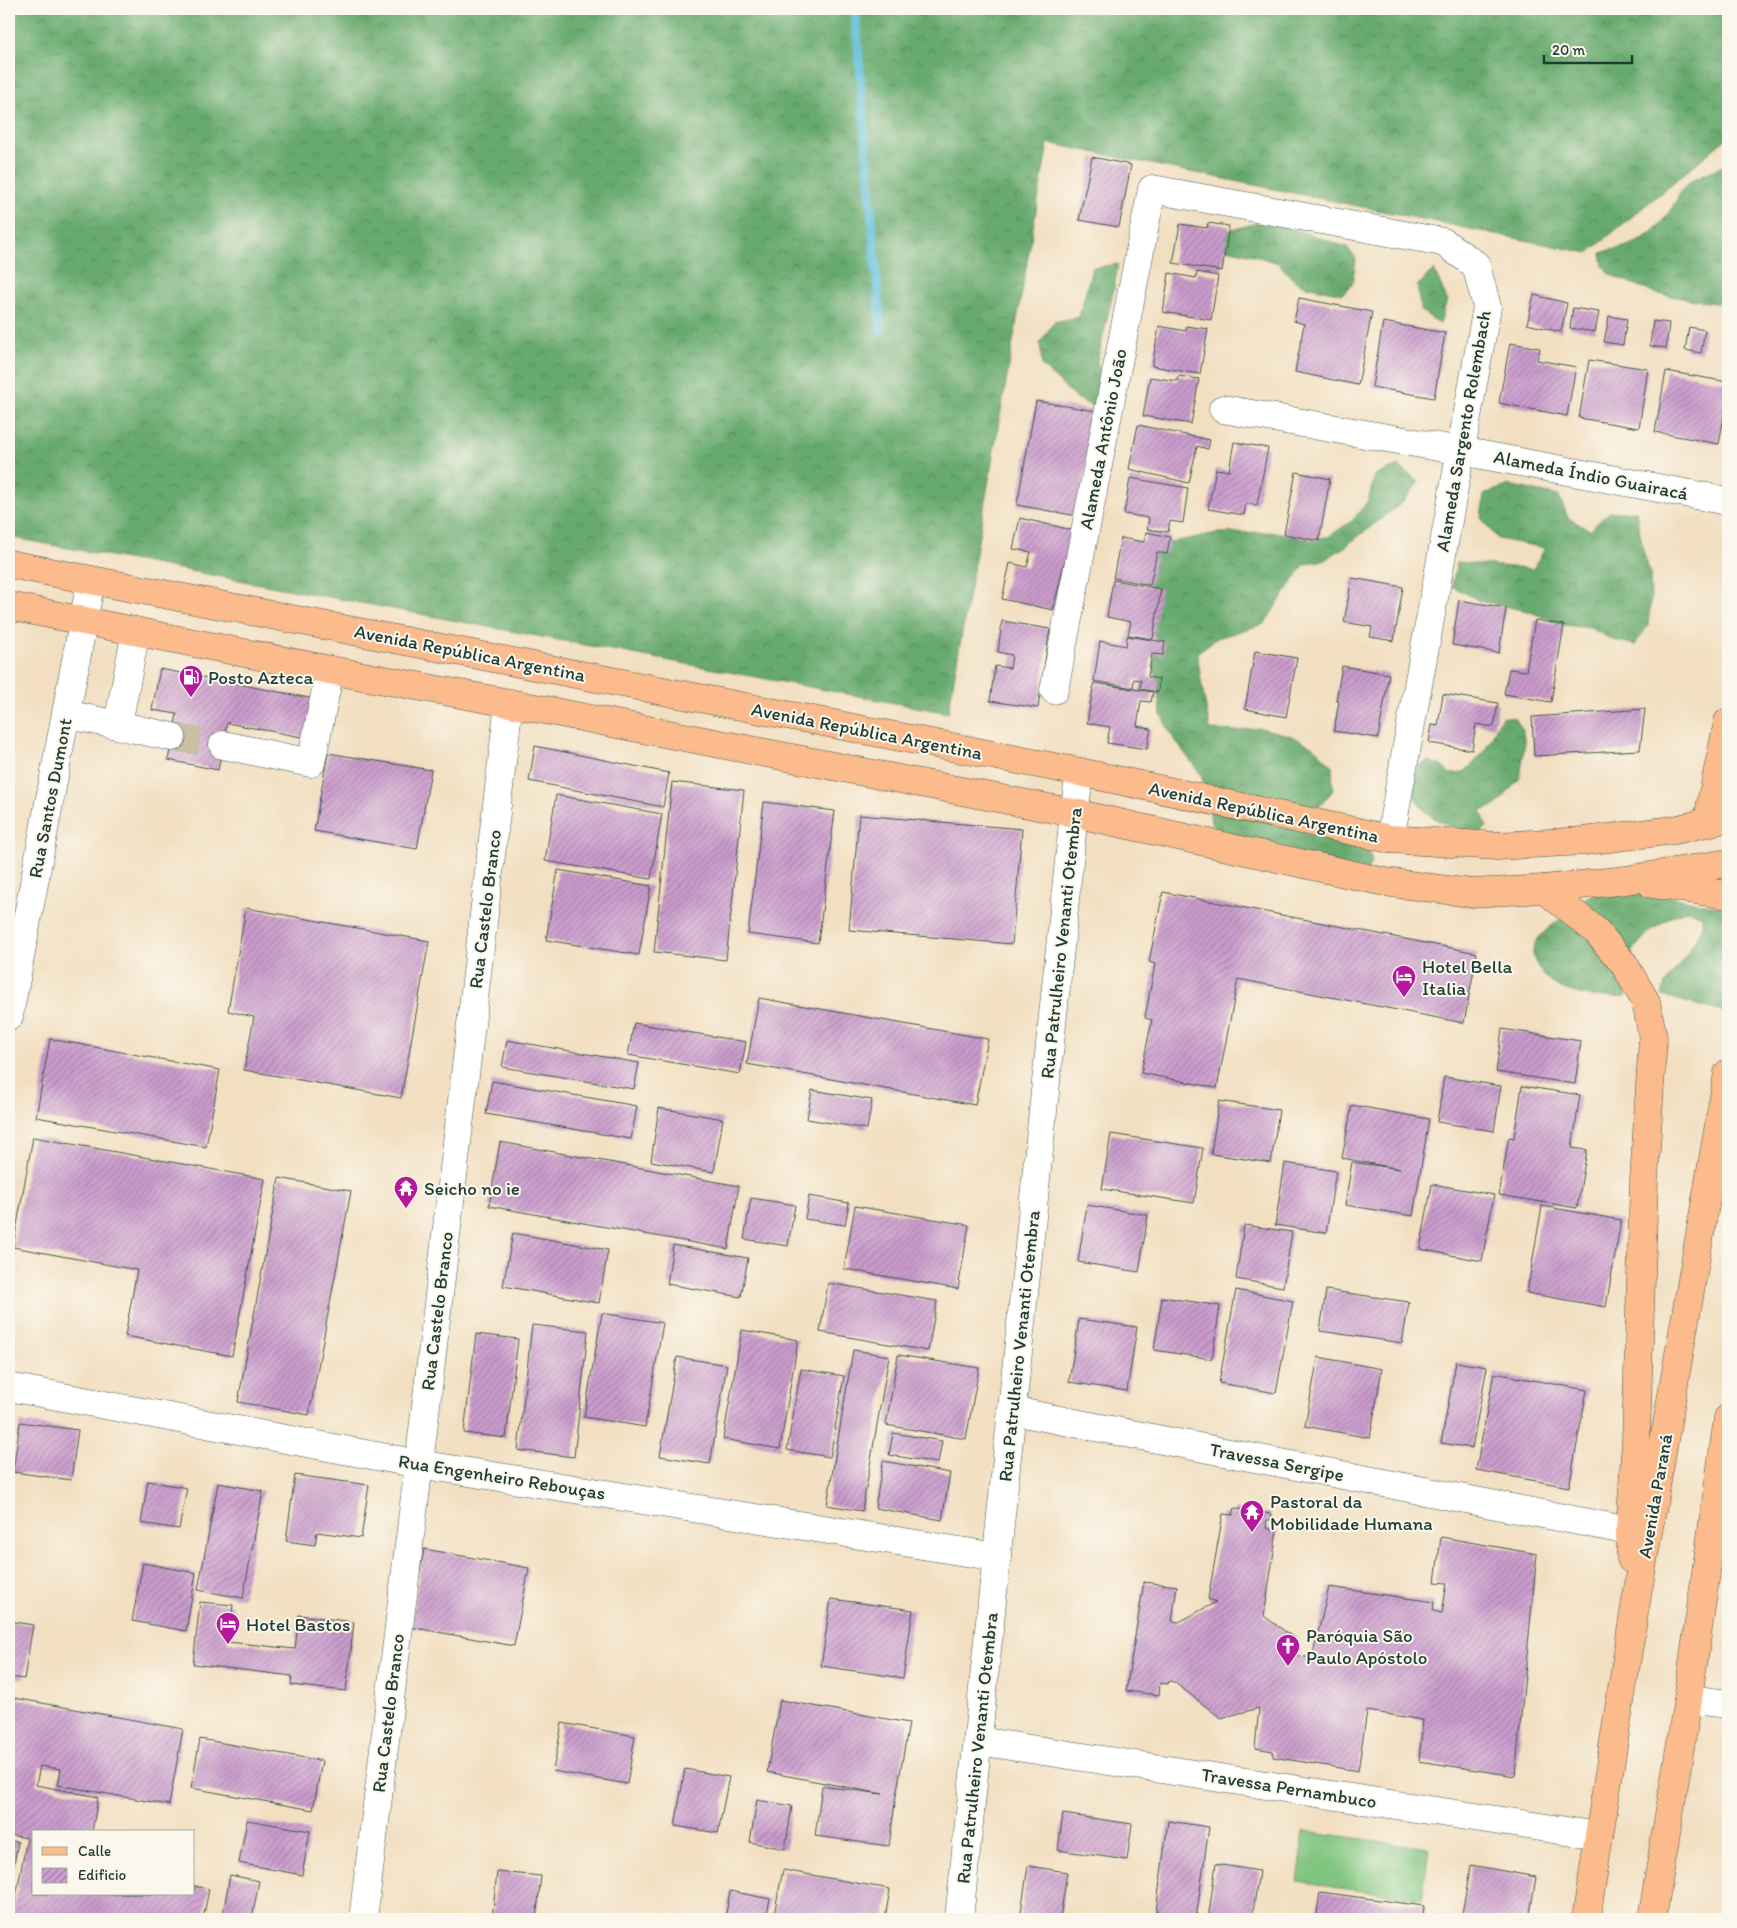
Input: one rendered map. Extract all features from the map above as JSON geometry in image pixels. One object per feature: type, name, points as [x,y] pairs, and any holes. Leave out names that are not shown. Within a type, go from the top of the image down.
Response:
[{"type":"main road","name":"Avenida República Argentina","points":[[9,564],[1080,772],[1390,839],[1497,846],[1584,841],[1674,830],[1718,820]]},
{"type":"main road","points":[[9,606],[330,670],[1074,813],[1385,882],[1471,893],[1544,889],[1626,880],[1728,863]]},
{"type":"main road","points":[[1718,820],[1728,722]]},
{"type":"main road","points":[[1626,880],[1728,895]]},
{"type":"main road","points":[[1544,889],[1596,931],[1624,964],[1646,1002],[1654,1038],[1644,1180],[1636,1440],[1630,1531],[1634,1613]]},
{"type":"main road","name":"Avenida Paraná","points":[[1586,1919],[1634,1613],[1728,1074]]},
{"type":"main road","points":[[1652,1919],[1688,1698],[1728,1418]]},
{"type":"street","name":"Alameda Sargento Rolembach","points":[[1152,188],[1443,242],[1476,265],[1487,307],[1390,839]]},
{"type":"street","name":"Alameda Antônio João","points":[[1054,690],[1152,188]]},
{"type":"street","name":"Alameda Índio Guairacá","points":[[1223,409],[1722,500]]},
{"type":"street","name":"Rua Santos Dumont","points":[[9,1016],[91,580]]},
{"type":"street","points":[[118,724],[136,631]]},
{"type":"street","points":[[222,745],[310,763],[330,670]]},
{"type":"street","name":"Rua Castelo Branco","points":[[362,1919],[419,1464],[509,703]]},
{"type":"street","points":[[66,714],[172,737]]},
{"type":"street","name":"Rua Patrulheiro Venanti Otembra","points":[[959,1919],[1074,813],[1080,772]]},
{"type":"street","name":"Rua Engenheiro Rebouças","points":[[9,1387],[419,1464],[997,1557]]},
{"type":"street","name":"Travessa Sergipe","points":[[1013,1411],[1630,1531]]},
{"type":"street","points":[[1688,1698],[1728,1704]]},
{"type":"street","name":"Travessa Pernambuco","points":[[978,1740],[1599,1836]]},
{"type":"green space","points":[[9,9],[1728,9],[1728,137],[1588,253],[1048,143],[948,713],[9,537]]},
{"type":"green space","points":[[1728,163],[1728,302],[1714,303],[1658,294],[1611,275],[1603,266],[1601,253],[1641,240],[1664,219],[1687,184]]},
{"type":"green space","points":[[1270,221],[1347,247],[1356,259],[1352,285],[1342,294],[1306,286],[1295,281],[1278,263],[1214,246],[1217,233]]},
{"type":"green space","points":[[1118,264],[1097,362],[1103,383],[1093,407],[1075,397],[1042,366],[1040,343],[1054,322],[1079,317],[1092,268]]},
{"type":"green space","points":[[1434,269],[1447,300],[1440,324],[1421,311],[1417,286]]},
{"type":"green space","points":[[1399,466],[1419,482],[1404,501],[1346,546],[1326,559],[1304,565],[1264,624],[1217,638],[1198,652],[1201,682],[1210,730],[1235,731],[1260,728],[1289,735],[1312,746],[1332,765],[1333,790],[1316,811],[1369,851],[1372,863],[1365,874],[1227,839],[1211,822],[1208,798],[1201,775],[1172,736],[1161,715],[1154,665],[1155,641],[1149,589],[1152,561],[1168,543],[1217,533],[1267,532],[1290,534],[1302,539],[1328,537],[1352,521],[1368,501],[1375,475]]},
{"type":"green space","points":[[1509,485],[1559,496],[1568,518],[1590,530],[1609,512],[1636,511],[1643,550],[1650,574],[1651,598],[1648,625],[1635,645],[1613,640],[1590,628],[1564,625],[1528,611],[1480,601],[1452,586],[1457,562],[1533,569],[1545,548],[1498,539],[1481,518],[1484,494]]},
{"type":"green space","points":[[1502,717],[1515,718],[1522,729],[1525,742],[1520,778],[1496,806],[1481,810],[1487,827],[1479,835],[1433,818],[1422,808],[1409,783],[1417,768],[1428,761],[1440,765],[1450,774],[1463,773],[1486,749]]},
{"type":"green space","points":[[1639,891],[1721,907],[1728,913],[1727,1013],[1662,996],[1665,984],[1687,954],[1702,928],[1702,916],[1687,910],[1671,917],[1646,935],[1634,950],[1630,962],[1626,997],[1590,996],[1566,990],[1546,978],[1539,969],[1534,960],[1533,953],[1536,941],[1576,905],[1594,894]]},
{"type":"green space","points":[[1304,1831],[1429,1848],[1422,1899],[1297,1882]]},
{"type":"building","points":[[1092,157],[1131,165],[1119,227],[1079,220]]},
{"type":"building","points":[[1208,223],[1229,226],[1222,271],[1173,263],[1180,224],[1207,228]]},
{"type":"building","points":[[1197,272],[1218,276],[1211,320],[1163,312],[1169,273],[1196,278]]},
{"type":"building","points":[[1534,295],[1567,303],[1561,332],[1527,324]]},
{"type":"building","points":[[1299,298],[1372,312],[1358,385],[1295,372],[1304,324],[1294,321]]},
{"type":"building","points":[[1573,308],[1599,312],[1595,332],[1570,328]]},
{"type":"building","points":[[1609,316],[1627,319],[1623,345],[1604,342]]},
{"type":"building","points":[[1653,321],[1669,323],[1666,348],[1650,346]]},
{"type":"building","points":[[1383,322],[1445,333],[1434,398],[1372,387]]},
{"type":"building","points":[[1159,326],[1186,331],[1186,326],[1208,329],[1200,374],[1152,366]]},
{"type":"building","points":[[1689,327],[1705,330],[1701,353],[1685,350]]},
{"type":"building","points":[[1510,343],[1540,348],[1537,360],[1576,367],[1567,416],[1499,403]]},
{"type":"building","points":[[1589,360],[1648,369],[1639,428],[1579,418]]},
{"type":"building","points":[[1666,371],[1728,382],[1728,393],[1719,444],[1655,432]]},
{"type":"building","points":[[1178,376],[1199,379],[1191,424],[1143,416],[1150,377],[1177,381]]},
{"type":"building","points":[[1036,401],[1096,411],[1077,516],[1017,505]]},
{"type":"building","points":[[1138,425],[1210,440],[1208,449],[1197,446],[1189,483],[1129,469]]},
{"type":"building","points":[[1234,442],[1268,448],[1257,505],[1246,503],[1244,515],[1208,509],[1216,469],[1229,471]]},
{"type":"building","points":[[1296,472],[1330,479],[1319,541],[1284,534]]},
{"type":"building","points":[[1130,478],[1188,488],[1183,523],[1170,521],[1168,532],[1147,529],[1149,518],[1124,514]]},
{"type":"building","points":[[1020,518],[1072,530],[1053,610],[1002,599],[1010,563],[1027,567],[1031,552],[1013,549]]},
{"type":"building","points":[[1146,532],[1170,537],[1167,554],[1157,552],[1150,585],[1113,578],[1121,538],[1144,542]]},
{"type":"building","points":[[1352,578],[1403,587],[1394,641],[1370,637],[1372,627],[1344,622]]},
{"type":"building","points":[[1113,580],[1161,589],[1153,639],[1128,635],[1131,622],[1107,617]]},
{"type":"building","points":[[1459,600],[1506,608],[1499,653],[1452,645]]},
{"type":"building","points":[[1535,620],[1564,625],[1551,702],[1504,694],[1509,669],[1526,671]]},
{"type":"building","points":[[1002,621],[1050,629],[1038,708],[990,701],[995,666],[1010,668],[1012,655],[998,652]]},
{"type":"building","points":[[1127,636],[1165,642],[1163,655],[1152,654],[1148,677],[1159,679],[1158,692],[1140,689],[1141,680],[1134,679],[1133,688],[1094,681],[1100,641],[1126,646]]},
{"type":"building","points":[[1255,651],[1297,658],[1286,717],[1245,709]]},
{"type":"building","points":[[1342,666],[1389,674],[1378,738],[1334,731],[1339,701],[1336,701]]},
{"type":"building","points":[[160,669],[320,700],[312,739],[227,723],[218,770],[168,760],[177,714],[152,710]]},
{"type":"building","points":[[1094,683],[1153,692],[1151,702],[1141,701],[1137,726],[1151,729],[1147,749],[1107,743],[1110,727],[1087,723]]},
{"type":"building","points":[[1443,694],[1498,703],[1494,727],[1476,724],[1472,750],[1429,743],[1432,725],[1438,726]]},
{"type":"building","points":[[1645,709],[1640,750],[1534,756],[1532,717]]},
{"type":"building","points":[[535,746],[669,773],[663,807],[529,781]]},
{"type":"building","points":[[328,753],[431,770],[417,849],[314,831]]},
{"type":"building","points":[[672,782],[744,790],[726,960],[654,952]]},
{"type":"building","points":[[556,795],[662,814],[651,879],[545,861]]},
{"type":"building","points":[[764,802],[835,811],[818,943],[748,934]]},
{"type":"building","points":[[859,815],[1022,829],[1012,944],[849,930]]},
{"type":"building","points":[[558,870],[651,886],[639,955],[546,940]]},
{"type":"building","name":"Hotel Bella Italia","points":[[1163,892],[1477,953],[1464,1023],[1238,979],[1217,1088],[1141,1073],[1152,1020],[1145,1018],[1155,964],[1149,962]]},
{"type":"building","points":[[246,908],[429,941],[401,1098],[244,1070],[254,1017],[228,1011]]},
{"type":"building","points":[[759,998],[988,1039],[975,1105],[747,1064]]},
{"type":"building","points":[[634,1023],[746,1042],[740,1074],[628,1055]]},
{"type":"building","points":[[1502,1029],[1581,1041],[1575,1084],[1496,1072]]},
{"type":"building","points":[[50,1039],[220,1070],[206,1147],[36,1117]]},
{"type":"building","points":[[507,1040],[639,1063],[634,1089],[502,1067]]},
{"type":"building","points":[[1444,1077],[1501,1086],[1494,1131],[1437,1122]]},
{"type":"building","points":[[492,1081],[637,1106],[631,1139],[486,1114]]},
{"type":"building","points":[[1522,1086],[1580,1095],[1572,1148],[1587,1150],[1577,1208],[1499,1195],[1509,1137],[1514,1138]]},
{"type":"building","points":[[812,1090],[872,1100],[867,1129],[807,1119]]},
{"type":"building","points":[[1219,1101],[1279,1110],[1271,1163],[1211,1154]]},
{"type":"building","points":[[1352,1105],[1429,1119],[1413,1216],[1345,1205],[1352,1162],[1400,1169],[1342,1158]]},
{"type":"building","points":[[659,1108],[723,1119],[714,1172],[651,1161]]},
{"type":"building","points":[[1111,1134],[1203,1148],[1194,1203],[1102,1189]]},
{"type":"building","points":[[33,1137],[265,1179],[232,1356],[125,1336],[137,1270],[13,1247]]},
{"type":"building","points":[[500,1142],[739,1186],[728,1249],[489,1206]]},
{"type":"building","points":[[1285,1163],[1336,1171],[1326,1233],[1275,1225]]},
{"type":"building","points":[[279,1178],[351,1191],[309,1415],[238,1402]]},
{"type":"building","points":[[1432,1184],[1494,1195],[1482,1261],[1420,1249]]},
{"type":"building","points":[[809,1196],[849,1203],[845,1225],[805,1219]]},
{"type":"building","points":[[751,1198],[795,1205],[788,1246],[744,1239]]},
{"type":"building","points":[[1087,1205],[1148,1215],[1139,1272],[1078,1262]]},
{"type":"building","points":[[855,1206],[969,1225],[958,1289],[844,1269]]},
{"type":"building","points":[[1542,1206],[1621,1220],[1606,1307],[1527,1293]]},
{"type":"building","points":[[1244,1225],[1292,1232],[1283,1287],[1236,1279]]},
{"type":"building","points":[[513,1233],[608,1250],[599,1303],[503,1286]]},
{"type":"building","points":[[673,1245],[748,1258],[741,1297],[667,1284]]},
{"type":"building","points":[[828,1283],[937,1301],[928,1351],[820,1332]]},
{"type":"building","points":[[1236,1290],[1293,1301],[1276,1393],[1219,1383]]},
{"type":"building","points":[[1326,1290],[1409,1302],[1402,1343],[1320,1331]]},
{"type":"building","points":[[1162,1297],[1220,1306],[1212,1359],[1154,1350]]},
{"type":"building","points":[[602,1313],[663,1323],[645,1427],[584,1417]]},
{"type":"building","points":[[1079,1319],[1137,1327],[1127,1391],[1069,1382]]},
{"type":"building","points":[[532,1325],[588,1331],[574,1457],[518,1450]]},
{"type":"building","points":[[742,1330],[798,1340],[780,1449],[723,1439]]},
{"type":"building","points":[[476,1334],[518,1339],[506,1438],[464,1433]]},
{"type":"building","points":[[853,1350],[889,1356],[862,1511],[827,1505]]},
{"type":"building","points":[[898,1355],[979,1368],[966,1439],[886,1425]]},
{"type":"building","points":[[677,1357],[727,1365],[710,1464],[660,1456]]},
{"type":"building","points":[[1318,1357],[1382,1369],[1370,1438],[1305,1426]]},
{"type":"building","points":[[1456,1362],[1487,1367],[1472,1448],[1441,1443]]},
{"type":"building","points":[[801,1369],[844,1376],[830,1457],[787,1450]]},
{"type":"building","points":[[1494,1373],[1587,1390],[1569,1487],[1476,1470]]},
{"type":"building","points":[[20,1422],[78,1430],[71,1480],[13,1472]]},
{"type":"building","points":[[893,1433],[942,1441],[938,1463],[889,1455]]},
{"type":"building","points":[[883,1461],[950,1473],[942,1520],[875,1508]]},
{"type":"building","points":[[295,1475],[369,1485],[361,1538],[317,1532],[315,1545],[286,1541]]},
{"type":"building","points":[[148,1481],[187,1488],[179,1529],[141,1523]]},
{"type":"building","points":[[218,1483],[263,1491],[243,1598],[198,1590]]},
{"type":"building","points":[[1235,1508],[1271,1514],[1270,1520],[1267,1520],[1266,1528],[1277,1531],[1264,1616],[1297,1640],[1293,1655],[1312,1658],[1329,1587],[1434,1602],[1433,1611],[1442,1613],[1447,1583],[1435,1582],[1441,1537],[1537,1554],[1515,1776],[1419,1761],[1423,1720],[1367,1711],[1358,1771],[1273,1757],[1273,1751],[1255,1748],[1259,1708],[1221,1718],[1174,1682],[1169,1681],[1168,1684],[1160,1683],[1159,1695],[1126,1691],[1144,1582],[1177,1586],[1172,1621],[1179,1622],[1216,1602],[1208,1599],[1223,1514],[1233,1515]]},
{"type":"building","points":[[424,1549],[529,1568],[514,1646],[410,1627]]},
{"type":"building","points":[[143,1563],[196,1573],[186,1631],[132,1621]]},
{"type":"building","points":[[831,1599],[913,1610],[903,1678],[821,1666]]},
{"type":"building","name":"Hotel Bastos","points":[[200,1602],[233,1605],[228,1642],[295,1649],[299,1615],[354,1622],[346,1691],[291,1685],[292,1676],[193,1664]]},
{"type":"building","points":[[9,1621],[33,1625],[24,1679],[9,1677]]},
{"type":"building","points":[[9,1697],[183,1729],[169,1805],[58,1785],[61,1769],[40,1766],[36,1785],[98,1797],[92,1830],[32,1830],[32,1896],[195,1896],[195,1886],[209,1889],[203,1919],[46,1919],[13,1913],[27,1838],[9,1835]]},
{"type":"building","points":[[780,1700],[909,1723],[889,1846],[815,1836],[822,1786],[883,1794],[767,1772]]},
{"type":"building","points":[[562,1723],[635,1736],[627,1784],[553,1771]]},
{"type":"building","points":[[200,1739],[322,1761],[313,1810],[191,1788]]},
{"type":"building","points":[[685,1769],[729,1777],[718,1833],[675,1826]]},
{"type":"building","points":[[757,1800],[792,1806],[785,1849],[750,1842]]},
{"type":"building","points":[[1063,1814],[1132,1824],[1127,1860],[1058,1850]]},
{"type":"building","points":[[247,1820],[310,1831],[302,1875],[239,1863]]},
{"type":"building","points":[[1168,1821],[1209,1827],[1196,1919],[1155,1919]]},
{"type":"building","points":[[9,1841],[18,1842],[10,1887],[9,1887]]},
{"type":"building","points":[[1216,1864],[1259,1871],[1252,1919],[1208,1919]]},
{"type":"building","points":[[1471,1865],[1536,1877],[1529,1919],[1461,1919]]},
{"type":"building","points":[[1028,1866],[1067,1872],[1060,1919],[1020,1919]]},
{"type":"building","points":[[783,1870],[890,1889],[885,1919],[773,1919]]},
{"type":"building","points":[[497,1872],[541,1876],[536,1919],[492,1919]]},
{"type":"building","points":[[230,1875],[259,1881],[252,1919],[222,1919]]},
{"type":"building","points":[[730,1891],[770,1899],[766,1919],[725,1919]]},
{"type":"building","points":[[1320,1892],[1424,1906],[1423,1919],[1316,1919]]},
{"type":"waterway","points":[[855,9],[881,332]]},
{"type":"tunnel","points":[[172,737],[223,745]]},
{"type":"place","name":"Posto Azteca","points":[[191,698]]},
{"type":"place","name":"Hotel Bella Italia","points":[[1404,998]]},
{"type":"place","name":"Seicho no ie","points":[[406,1209]]},
{"type":"place","name":"Pastoral da Mobilidade Humana","points":[[1252,1533]]},
{"type":"place","name":"Hotel Bastos","points":[[228,1645]]},
{"type":"place","name":"Paróquia São Paulo Apóstolo","points":[[1288,1667]]}]
